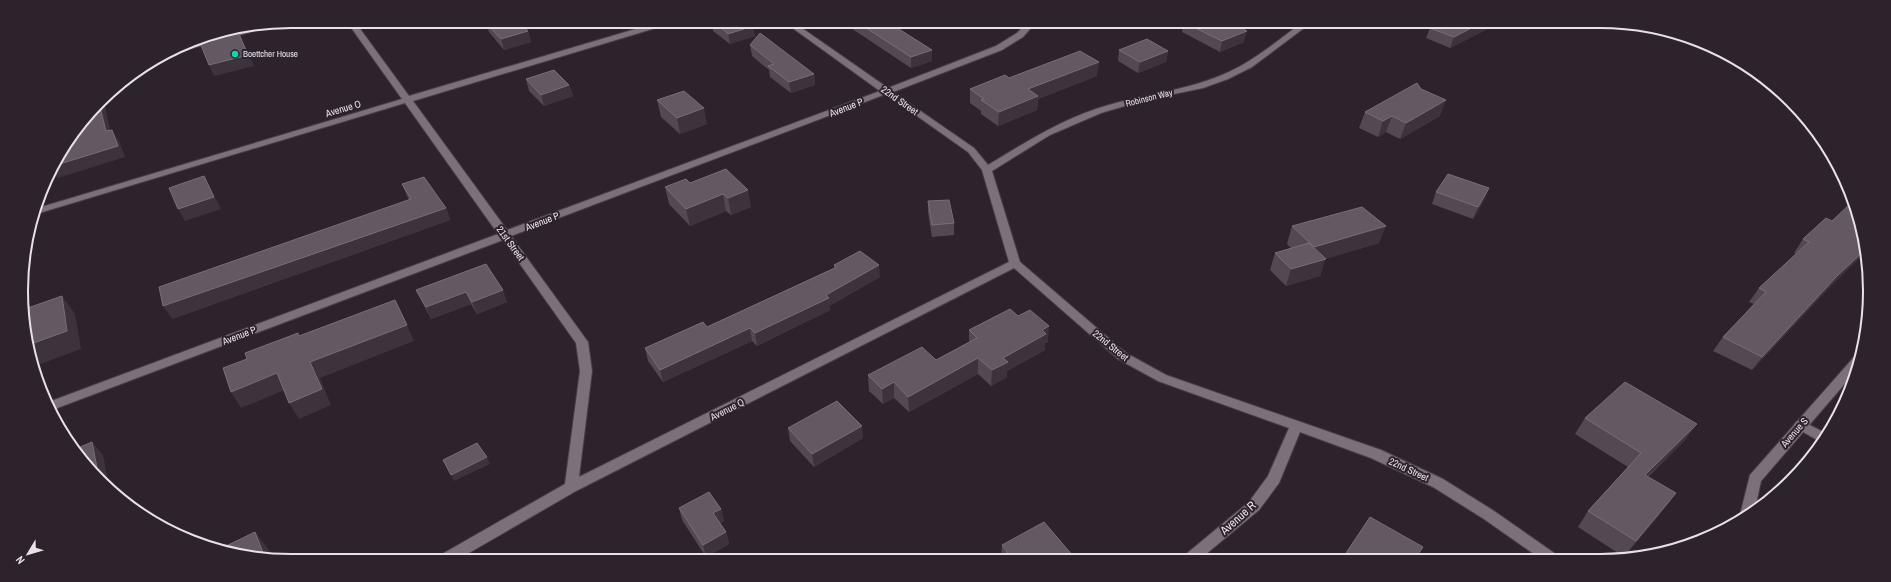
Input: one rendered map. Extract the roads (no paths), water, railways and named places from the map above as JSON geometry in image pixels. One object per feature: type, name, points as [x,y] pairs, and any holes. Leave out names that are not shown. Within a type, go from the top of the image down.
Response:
[{"type":"street","name":"21st Street","points":[[355,28],[409,100],[504,235],[582,342],[586,371],[571,488]]},
{"type":"street","name":"Avenue O","points":[[41,210],[646,28]]},
{"type":"street","name":"22nd Street","points":[[797,28],[971,150],[987,170],[1015,263],[1122,356],[1162,378],[1376,454],[1438,483],[1489,515],[1545,554]]},
{"type":"street","name":"Avenue P","points":[[54,405],[999,48],[1020,35],[1026,28]]},
{"type":"street","name":"Robinson Way","points":[[987,170],[1047,133],[1098,111],[1143,98],[1200,86],[1225,78],[1249,65],[1300,28]]},
{"type":"street","points":[[206,42],[243,33]]},
{"type":"street","name":"Avenue Q","points":[[454,554],[571,488],[1015,263]]},
{"type":"street","name":"Avenue S","points":[[1749,508],[1755,479],[1800,425],[1852,367]]},
{"type":"street","points":[[1800,425],[1820,436]]},
{"type":"street","name":"Avenue R","points":[[1197,554],[1254,506],[1274,478],[1296,426]]},
{"type":"place","name":"Boettcher House","points":[[235,54]]}]
